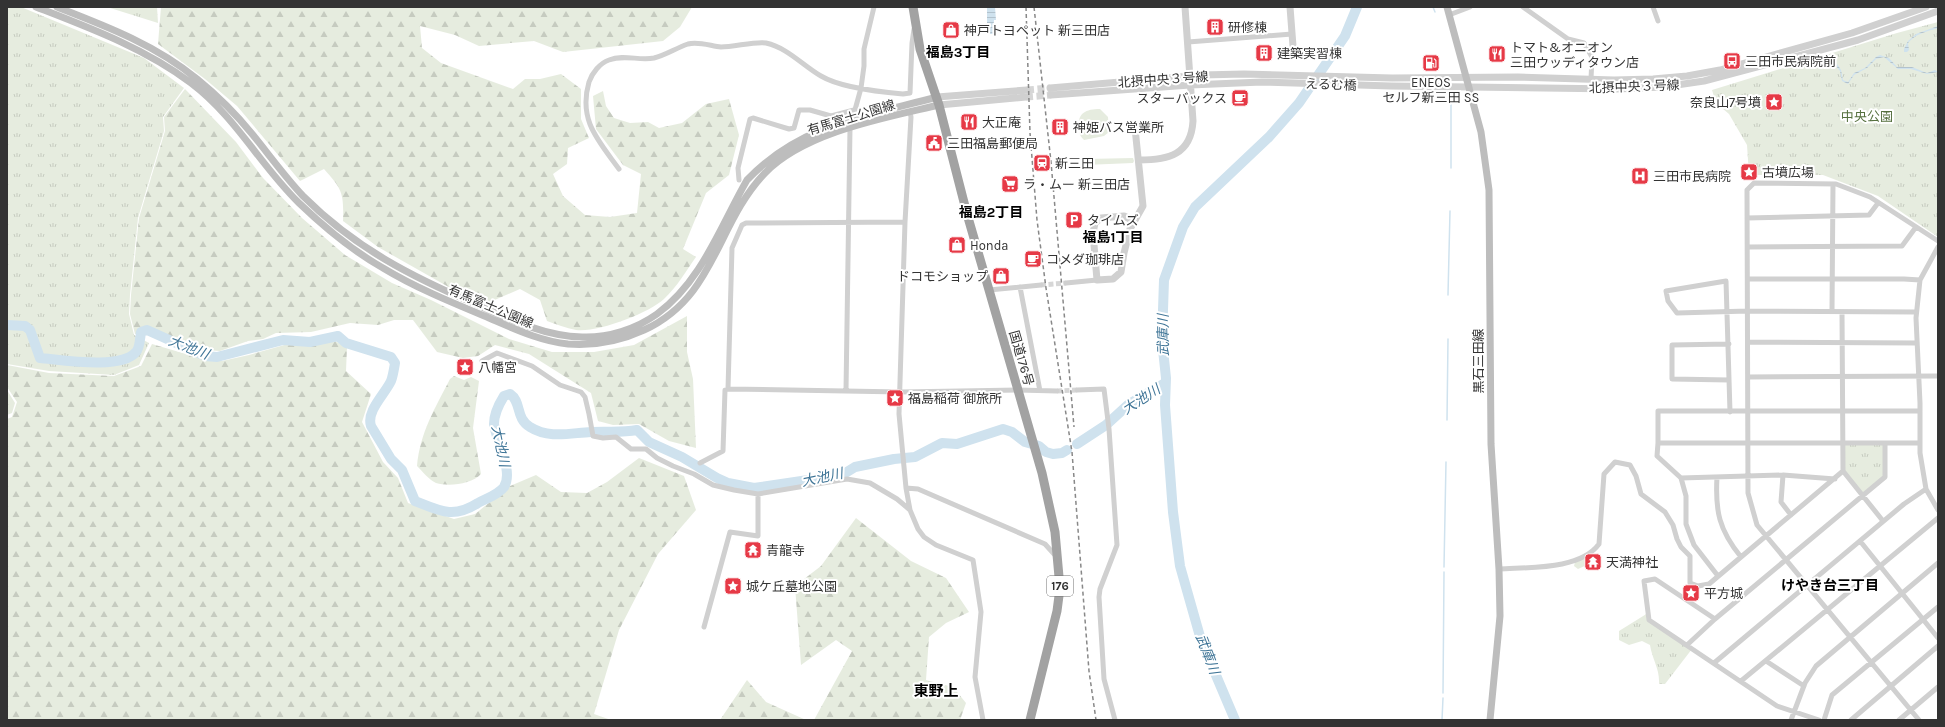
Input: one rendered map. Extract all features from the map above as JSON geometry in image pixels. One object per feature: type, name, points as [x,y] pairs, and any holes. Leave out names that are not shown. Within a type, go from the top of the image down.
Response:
[{"type":"highway","name":"国道176号","points":[[913,7],[920,48],[938,101],[964,202],[1018,390],[1052,516],[1058,555],[1060,588],[1057,611],[1030,720]]},
{"type":"main road","name":"有馬富士公園線","points":[[36,7],[119,39],[150,56],[191,83],[213,101],[231,120],[282,184],[299,202],[339,238],[383,269],[432,294],[528,335],[566,344],[603,343],[645,330],[661,321],[689,296],[701,282],[741,206],[765,173],[790,152],[807,143],[850,128],[910,112],[938,101]]},
{"type":"main road","name":"有馬富士公園線","points":[[57,7],[120,32],[153,49],[196,78],[236,114],[286,178],[304,197],[364,248],[388,263],[434,286],[501,316],[548,333],[566,336],[603,336],[634,326],[656,315],[672,302],[695,276],[744,186],[760,167],[786,147],[806,136],[852,119],[938,101]]},
{"type":"main road","name":"黒石三田線","points":[[1448,11],[1470,87],[1481,132],[1489,190],[1491,444],[1499,569],[1500,616],[1490,720]]},
{"type":"street","points":[[846,391],[850,128],[861,88],[864,66],[864,49],[874,7]]},
{"type":"street","points":[[1139,160],[1161,160],[1181,150],[1186,145],[1192,128],[1185,7]]},
{"type":"street","points":[[1290,7],[1293,46]]},
{"type":"street","points":[[1448,11],[1469,7]]},
{"type":"street","points":[[1523,7],[1568,39],[1584,43],[1592,57],[1591,79]]},
{"type":"street","points":[[1653,7],[1658,20]]},
{"type":"street","name":"北摂中央３号線","points":[[1392,78],[1518,77],[1653,79],[1687,76],[1720,70],[1852,33],[1926,7]]},
{"type":"street","name":"北摂中央３号線","points":[[1391,86],[1642,89],[1686,84],[1858,40],[1938,10]]},
{"type":"street","points":[[619,169],[590,127],[585,105],[586,94],[591,78],[604,62],[622,57],[652,58],[667,54],[688,44],[694,43],[721,47],[765,42],[790,54],[821,76],[861,88],[903,94],[910,93],[912,43],[915,23]]},
{"type":"street","points":[[1188,42],[1292,34]]},
{"type":"street","name":"北摂中央３号線","points":[[1050,92],[1190,81],[1244,74],[1276,75]]},
{"type":"street","name":"えるむ橋","points":[[1276,75],[1392,78]]},
{"type":"street","name":"北摂中央３号線","points":[[1190,81],[1271,82]]},
{"type":"street","name":"えるむ橋","points":[[1271,82],[1391,86]]},
{"type":"street","points":[[938,101],[1027,93]]},
{"type":"street","points":[[739,180],[738,168],[750,119],[752,118],[789,129],[794,128],[799,110],[804,109],[831,116],[854,110]]},
{"type":"street","points":[[910,112],[899,414],[906,488],[910,510],[918,529],[924,537],[936,545],[973,560],[980,612],[975,677],[983,720]]},
{"type":"street","points":[[1066,283],[1113,279],[1121,272],[1125,246],[1134,221],[1143,206],[1135,128]]},
{"type":"street","points":[[1919,720],[1757,525],[1748,493],[1747,190],[1754,183],[1833,184],[1870,197],[1938,241]]},
{"type":"street","points":[[1832,311],[1833,184]]},
{"type":"street","points":[[1747,218],[1868,215],[1878,202]]},
{"type":"street","points":[[1097,280],[1093,233],[1094,223],[1101,218],[1124,216],[1134,221]]},
{"type":"street","points":[[700,462],[723,451],[725,390],[728,389],[732,248],[742,225],[746,223],[849,221],[905,222]]},
{"type":"street","points":[[1748,247],[1902,246],[1916,227]]},
{"type":"street","points":[[1938,247],[1920,280],[1916,312],[1920,411],[1919,443],[1926,489],[1938,510]]},
{"type":"street","points":[[1748,279],[1904,278],[1920,280]]},
{"type":"street","points":[[1730,412],[1729,344],[1728,312],[1726,281],[1666,291],[1668,301],[1677,313],[1728,312],[1748,311],[1916,312]]},
{"type":"street","points":[[989,290],[1041,285]]},
{"type":"street","points":[[1020,287],[1040,391]]},
{"type":"street","points":[[1842,312],[1843,471],[1883,521]]},
{"type":"street","points":[[1748,342],[1917,343]]},
{"type":"street","points":[[1729,344],[1672,345],[1672,379],[1729,380]]},
{"type":"street","points":[[482,361],[497,353],[532,366],[560,385],[581,392],[585,397],[593,436],[598,438],[616,437],[631,449],[646,449],[657,458],[695,473],[713,485],[758,494],[847,479],[870,482],[897,499],[910,510]]},
{"type":"street","points":[[1748,377],[1938,376]]},
{"type":"street","points":[[728,389],[901,392],[1018,390],[1057,391]]},
{"type":"street","points":[[1077,390],[1104,389],[1108,411],[1117,545],[1100,589],[1099,597],[1104,679],[1115,720]]},
{"type":"street","points":[[1718,576],[1694,546],[1686,524],[1686,496],[1681,478],[1657,456],[1658,411],[1920,411]]},
{"type":"street","points":[[1687,645],[1698,633],[1885,477],[1885,443]]},
{"type":"street","points":[[1658,444],[1919,443]]},
{"type":"street","points":[[1499,569],[1575,562],[1593,552],[1599,544],[1604,474],[1615,462],[1630,466],[1636,476],[1641,494],[1665,512],[1673,525],[1681,548],[1690,556],[1690,583],[1698,586],[1709,584],[1843,471]]},
{"type":"street","points":[[1681,478],[1782,475],[1835,479]]},
{"type":"street","points":[[1782,475],[1781,502],[1791,515]]},
{"type":"street","points":[[1718,477],[1716,500],[1720,523],[1729,542],[1741,557]]},
{"type":"street","points":[[906,488],[918,489],[1019,532],[1045,544],[1054,554],[1058,555]]},
{"type":"street","points":[[1714,663],[1883,521],[1926,489]]},
{"type":"street","points":[[704,627],[730,532],[758,536],[758,494]]},
{"type":"street","points":[[1741,681],[1938,518]]},
{"type":"street","points":[[1860,541],[1938,638]]},
{"type":"street","points":[[1791,720],[1804,686],[1816,666],[1938,563]]},
{"type":"street","points":[[1715,619],[1655,579],[1644,581],[1649,620],[1777,706],[1819,720]]},
{"type":"street","points":[[1824,720],[1832,695],[1938,607]]},
{"type":"street","points":[[1850,720],[1938,646]]},
{"type":"street","points":[[1766,661],[1804,686]]},
{"type":"street","points":[[1898,720],[1938,686]]},
{"type":"green space","points":[[7,7],[21,7],[144,58],[184,88],[163,117],[164,131],[138,218],[129,314],[134,335],[149,343],[139,365],[114,375],[49,371],[7,364]]},
{"type":"green space","points":[[107,7],[157,7],[158,23]]},
{"type":"green space","points":[[161,7],[692,7],[680,27],[663,41],[563,52],[534,41],[479,46],[455,35],[420,26],[422,48],[441,63],[513,89],[525,79],[540,79],[561,74],[581,89],[581,119],[589,138],[568,148],[567,164],[553,174],[563,196],[585,215],[610,217],[637,213],[641,174],[623,165],[596,129],[593,96],[603,91],[606,106],[614,118],[630,123],[648,122],[659,128],[682,123],[706,104],[729,99],[739,135],[729,175],[706,193],[683,249],[696,257],[677,284],[664,299],[635,316],[609,325],[585,330],[569,328],[547,321],[540,300],[520,289],[490,302],[472,291],[461,294],[378,247],[343,221],[341,192],[324,169],[300,181],[237,106],[205,79],[158,44]]},
{"type":"green space","name":"中央公園","points":[[1938,22],[1938,237],[1878,196],[1823,175],[1749,175],[1747,145],[1729,114],[1716,103],[1712,90],[1897,33]]},
{"type":"green space","points":[[185,89],[236,142],[263,178],[302,218],[345,255],[392,283],[431,300],[509,339],[552,352],[594,352],[634,345],[687,316],[687,352],[693,379],[696,448],[669,441],[639,424],[613,425],[598,421],[591,393],[529,354],[495,345],[478,356],[463,358],[437,352],[413,320],[394,320],[378,325],[350,323],[311,332],[276,333],[263,339],[248,341],[220,351],[204,350],[148,328],[138,334],[135,334],[130,314],[139,218],[165,131],[164,117]]},
{"type":"green space","points":[[1100,109],[1108,117],[1109,132],[1104,136],[1084,140],[1079,131],[1079,119],[1081,115],[1087,111]]},
{"type":"green space","points":[[1133,158],[1133,163],[1085,165],[1083,162],[1086,159]]},
{"type":"green space","points":[[335,341],[347,347],[346,371],[371,394],[362,422],[383,462],[398,478],[408,503],[454,519],[475,514],[510,486],[536,475],[561,492],[587,493],[607,482],[639,458],[684,476],[696,510],[658,554],[619,630],[594,714],[611,720],[7,720],[7,419],[12,417],[17,402],[7,387],[7,365],[49,373],[114,376],[141,366],[152,344],[196,357],[222,361],[288,344],[315,344]]},
{"type":"green space","points":[[454,376],[464,380],[471,377],[479,381],[473,428],[481,474],[472,480],[460,484],[447,485],[436,483],[431,480],[417,466],[421,443],[429,421],[450,379]]},
{"type":"green space","points":[[7,390],[15,403],[12,413],[7,415]]},
{"type":"green space","points":[[1843,443],[1885,443],[1885,477],[1863,495],[1843,471]]},
{"type":"green space","points":[[856,518],[911,561],[946,578],[969,612],[946,623],[929,637],[926,680],[953,687],[966,703],[960,720],[814,720],[852,651],[836,640],[801,665],[795,586],[821,566]]},
{"type":"green space","points":[[1584,557],[1589,564],[1578,569],[1574,566],[1575,562]]},
{"type":"green space","points":[[1648,613],[1649,620],[1692,649],[1665,684],[1659,684],[1657,669],[1650,645],[1642,641],[1629,645],[1619,640],[1619,631]]},
{"type":"green space","points":[[747,680],[766,702],[806,720],[720,720]]},
{"type":"water","points":[[987,7],[995,7],[996,20],[994,20],[993,34],[987,34]]},
{"type":"water","points":[[1938,26],[1938,28],[1914,37],[1908,43],[1909,50],[1904,52],[1908,41],[1916,34]]},
{"type":"water","points":[[1880,55],[1889,58],[1897,67],[1912,67],[1927,73],[1935,70],[1938,72],[1927,74],[1911,69],[1898,69],[1884,57],[1876,59],[1867,68],[1854,75],[1848,84],[1842,81],[1840,71],[1836,66],[1837,64],[1841,70],[1843,80],[1848,82],[1854,73],[1865,68]]},
{"type":"waterway","name":"武庫川","points":[[1235,720],[1201,640],[1180,566],[1173,512],[1165,405],[1166,378],[1162,340],[1164,280],[1183,227],[1195,207],[1269,137],[1299,103],[1345,36],[1357,7]]},
{"type":"waterway","points":[[1433,7],[1435,12]]},
{"type":"waterway","points":[[1451,101],[1451,168]]},
{"type":"waterway","points":[[1448,295],[1450,211]]},
{"type":"waterway","name":"大池川","points":[[7,325],[25,326],[30,330],[40,358],[77,362],[105,362],[129,358],[137,350],[141,332],[147,330],[205,356],[217,357],[283,340],[310,342],[338,336],[346,343],[391,357],[395,363],[391,381],[371,414],[371,426],[391,459],[402,470],[415,501],[446,512],[461,511],[469,508],[496,494],[504,487],[507,480],[506,465],[495,431],[494,420],[502,399],[504,396],[510,394],[516,401],[522,419],[525,423],[537,431],[560,434],[637,430],[649,442],[682,457],[717,478],[728,483],[754,488],[842,475],[855,467],[894,459],[915,457],[942,443],[957,444],[1003,429],[1012,432],[1025,442],[1039,446],[1046,452],[1053,454],[1062,453],[1067,450]]},
{"type":"waterway","points":[[1447,420],[1448,339]]},
{"type":"waterway","name":"大池川","points":[[1077,444],[1106,425],[1129,404],[1165,383]]},
{"type":"waterway","points":[[1444,567],[1446,462]]},
{"type":"waterway","points":[[1443,693],[1444,572]]},
{"type":"waterway","points":[[1442,720],[1443,698]]},
{"type":"tunnel","points":[[1027,90],[1050,88]]},
{"type":"tunnel","points":[[1026,97],[1051,95]]},
{"type":"tunnel","points":[[1041,285],[1066,283]]},
{"type":"tunnel","points":[[1057,391],[1077,390]]},
{"type":"railway","points":[[1026,7],[1030,133],[1037,220],[1046,288],[1072,452],[1089,671],[1096,720]]},
{"type":"railway","points":[[1034,7],[1051,162],[1074,427]]},
{"type":"place","name":"研修棟","points":[[1215,27]]},
{"type":"place","name":"神戸トヨペット 新三田店","points":[[951,30]]},
{"type":"place","name":"建築実習棟","points":[[1264,53]]},
{"type":"place","name":"トマト&オニオン 三田ウッディタウン店","points":[[1497,54]]},
{"type":"place","name":"三田市民病院前","points":[[1732,61]]},
{"type":"place","name":"ENEOS セルフ新三田 SS","points":[[1431,63]]},
{"type":"place","name":"スターバックス","points":[[1240,98]]},
{"type":"place","name":"奈良山7号墳","points":[[1774,102]]},
{"type":"place","name":"大正庵","points":[[969,122]]},
{"type":"place","name":"神姫バス営業所","points":[[1060,127]]},
{"type":"place","name":"三田福島郵便局","points":[[934,143]]},
{"type":"place","name":"新三田","points":[[1042,163]]},
{"type":"place","name":"古墳広場","points":[[1749,172]]},
{"type":"place","name":"三田市民病院","points":[[1640,176]]},
{"type":"place","name":"ラ・ムー 新三田店","points":[[1010,184]]},
{"type":"place","name":"タイムズ","points":[[1074,220]]},
{"type":"place","name":"Honda","points":[[957,245]]},
{"type":"place","name":"コメダ珈琲店","points":[[1033,259]]},
{"type":"place","name":"ドコモショップ","points":[[1001,276]]},
{"type":"place","name":"八幡宮","points":[[465,367]]},
{"type":"place","name":"福島稲荷 御旅所","points":[[895,398]]},
{"type":"place","name":"青龍寺","points":[[753,550]]},
{"type":"place","name":"天満神社","points":[[1593,562]]},
{"type":"place","name":"城ケ丘墓地公園","points":[[733,586]]},
{"type":"place","name":"平方城","points":[[1691,593]]},
{"type":"district","name":"福島3丁目","points":[[958,52]]},
{"type":"district","name":"福島2丁目","points":[[991,212]]},
{"type":"district","name":"福島1丁目","points":[[1113,237]]},
{"type":"district","name":"けやき台三丁目","points":[[1830,585]]},
{"type":"district","name":"東野上","points":[[936,691]]}]
